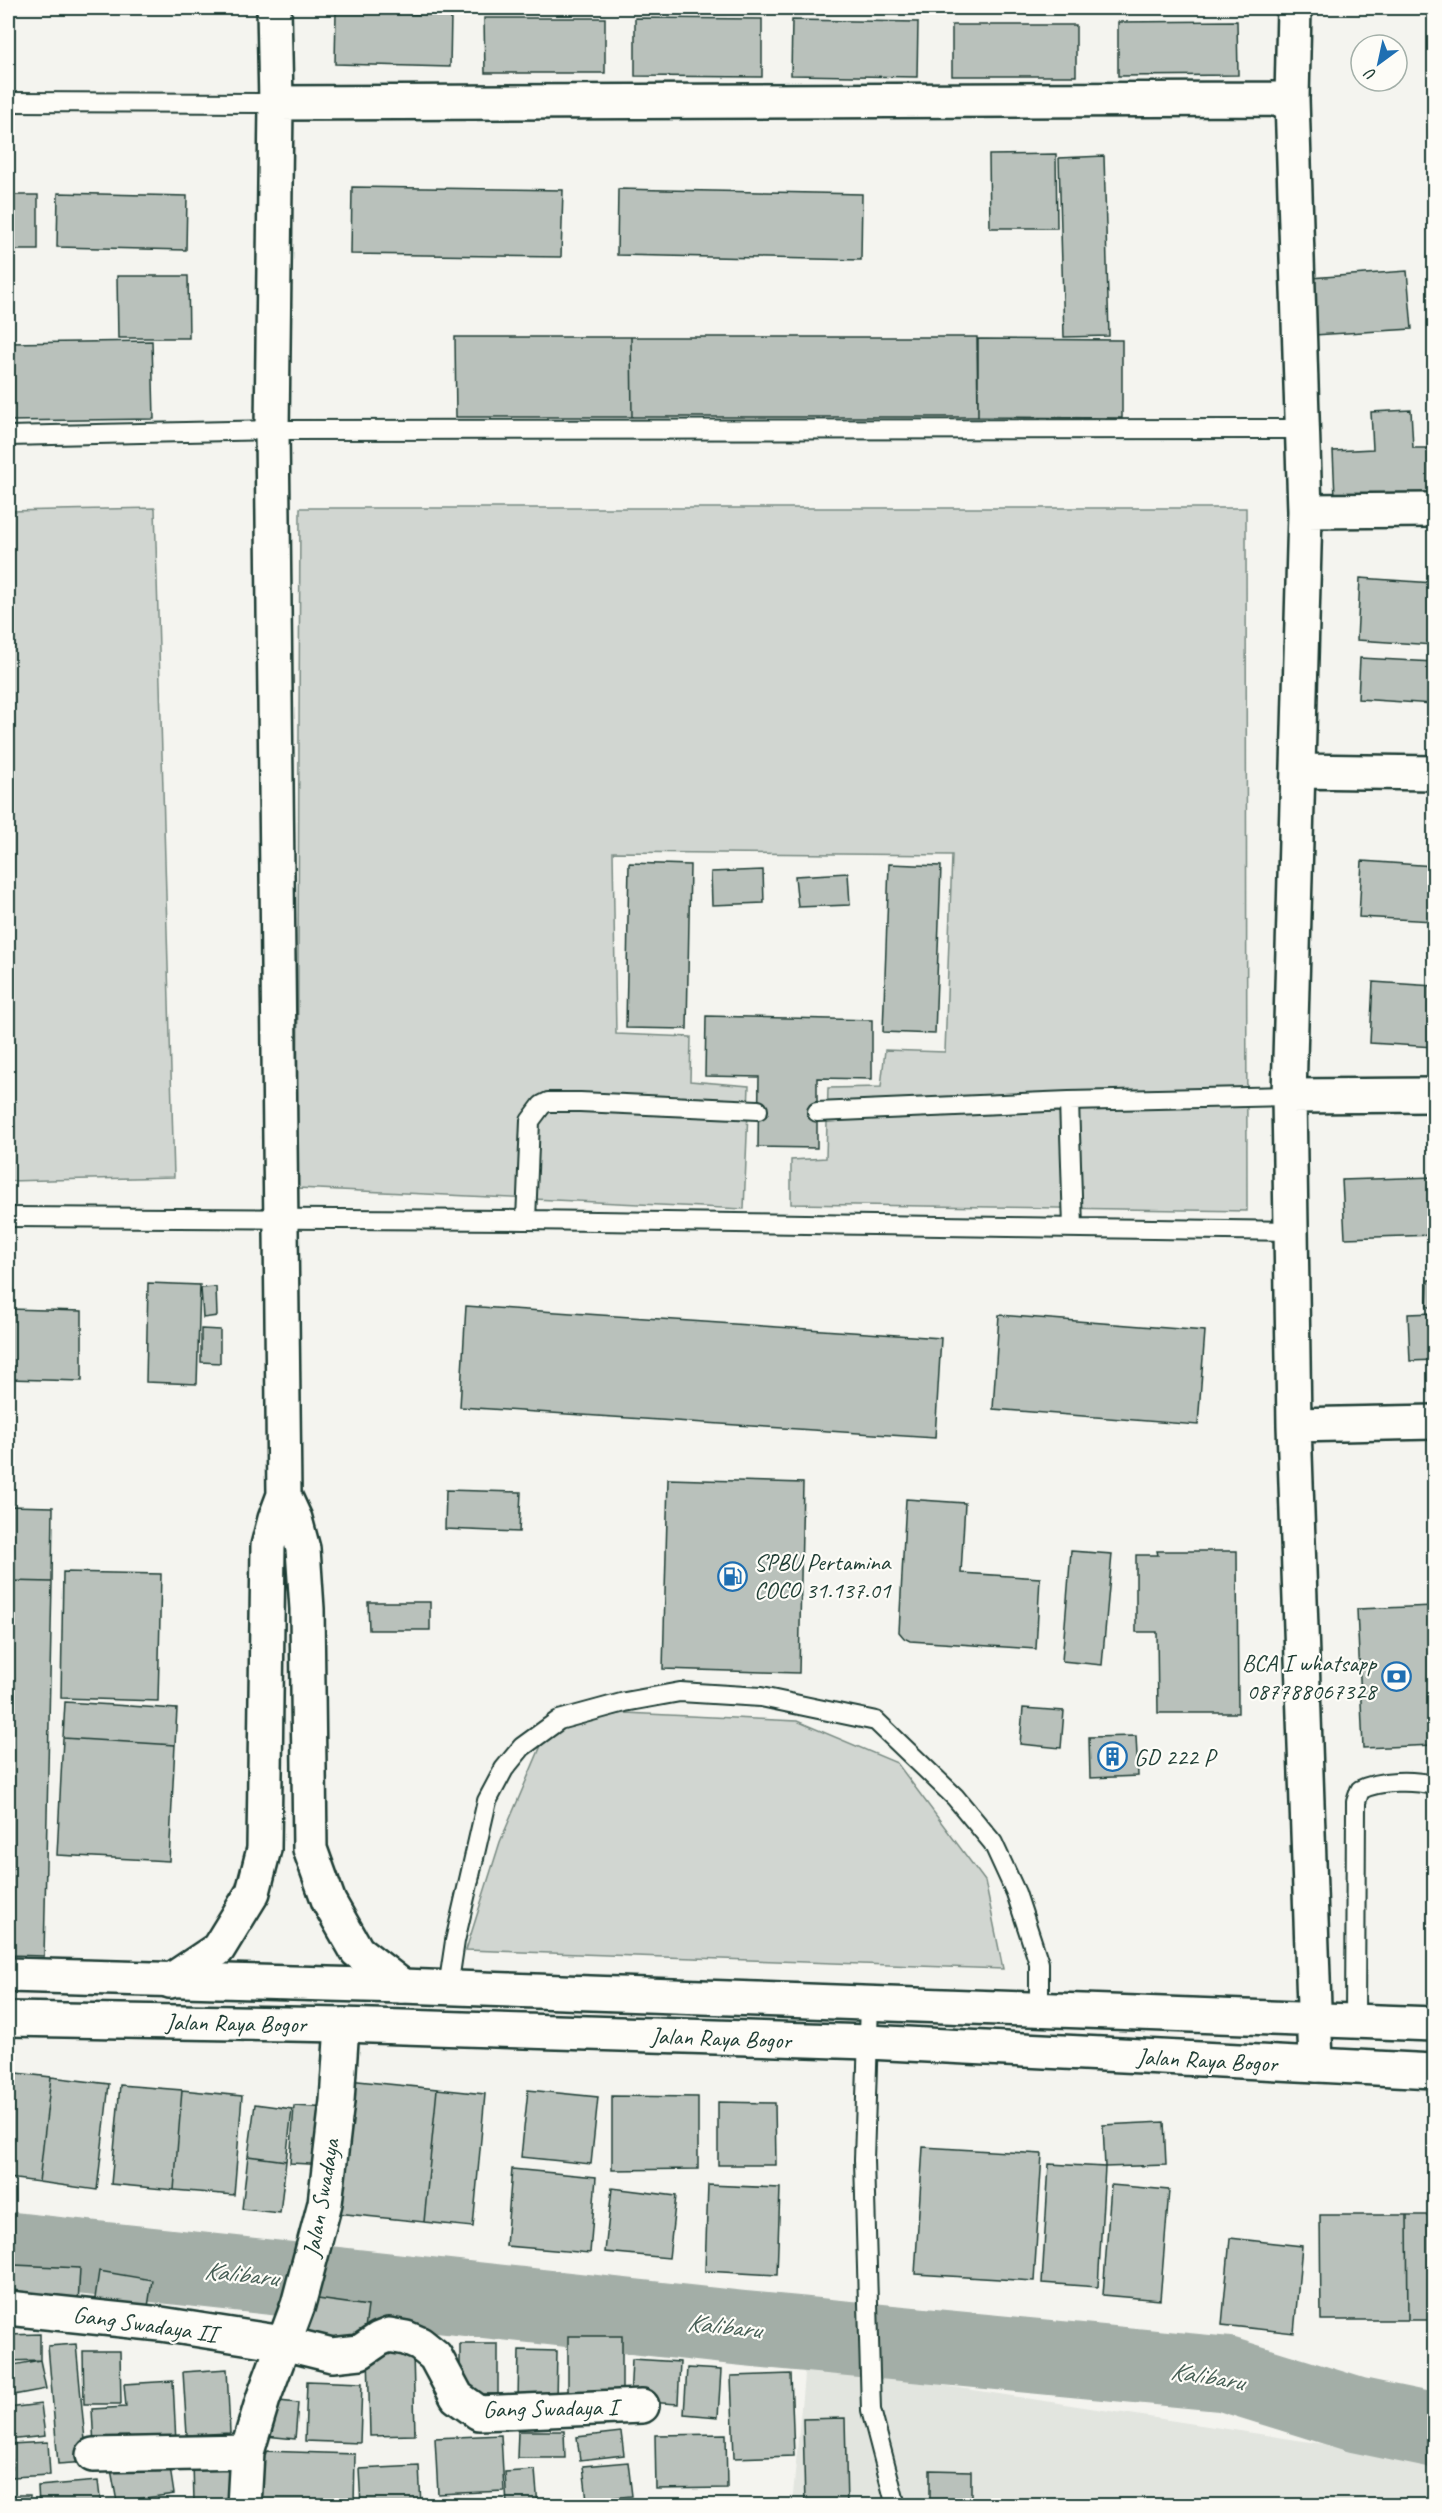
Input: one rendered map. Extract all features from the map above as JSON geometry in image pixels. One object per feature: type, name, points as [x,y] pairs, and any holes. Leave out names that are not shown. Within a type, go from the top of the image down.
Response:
[{"type":"main road","points":[[171,2022],[170,1981],[218,1949],[253,1892],[264,1849],[268,1546],[274,1519],[284,1495],[272,430],[276,103],[274,8]]},
{"type":"main road","points":[[1294,8],[1292,99],[1305,511],[1289,1096],[1290,1231],[1294,1425],[1316,2066]]},
{"type":"main road","points":[[276,103],[1292,99]]},
{"type":"main road","points":[[1305,511],[1434,510]]},
{"type":"main road","points":[[1298,771],[1434,773]]},
{"type":"main road","points":[[1289,1096],[1434,1095]]},
{"type":"main road","points":[[1294,1425],[1434,1422]]},
{"type":"main road","points":[[284,1495],[295,1519],[303,1549],[307,1609],[310,1849],[329,1902],[357,1951],[402,1986]]},
{"type":"main road","points":[[264,1849],[310,1849]]},
{"type":"main road","name":"Jalan Raya Bogor","points":[[8,1975],[402,1986],[1434,2024]]},
{"type":"main road","points":[[447,2029],[448,1988]]},
{"type":"main road","points":[[1037,2051],[1039,2009]]},
{"type":"main road","name":"Jalan Raya Bogor","points":[[8,2019],[342,2025],[868,2042],[1434,2071]]},
{"type":"main road","name":"Jalan Swadaya","points":[[244,2505],[247,2452],[262,2398],[298,2305],[325,2203],[337,2101],[342,2025]]},
{"type":"main road","name":"Gang Swadaya II","points":[[8,2307],[161,2324],[283,2343]]},
{"type":"main road","name":"Gang Swadaya I","points":[[283,2343],[332,2355],[360,2352],[389,2335],[406,2338],[420,2344],[435,2356],[457,2397],[479,2413],[642,2406]]},
{"type":"main road","points":[[93,2455],[247,2452]]},
{"type":"lane","points":[[8,102],[276,103]]},
{"type":"lane","points":[[8,436],[272,430],[1301,429]]},
{"type":"lane","points":[[817,1112],[1069,1101],[1289,1096]]},
{"type":"lane","points":[[1069,1101],[1073,1227]]},
{"type":"lane","points":[[526,1220],[530,1121],[538,1108],[548,1102],[758,1110]]},
{"type":"lane","points":[[8,1217],[526,1220],[1290,1231]]},
{"type":"lane","points":[[448,1988],[455,1941],[487,1801],[504,1769],[522,1747],[559,1720],[625,1702],[680,1692],[761,1697],[876,1721],[956,1797],[993,1843],[1016,1893],[1039,1963],[1039,2009]]},
{"type":"lane","points":[[1355,2022],[1356,1802],[1360,1790],[1370,1785],[1425,1783],[1434,1785]]},
{"type":"lane","points":[[869,2004],[864,2160],[871,2410],[896,2505]]},
{"type":"shaded area","points":[[155,508],[174,1177],[8,1181],[8,511]]},
{"type":"shaded area","points":[[300,508],[1246,508],[1247,1211],[791,1204],[791,1160],[826,1158],[828,1088],[881,1087],[885,1050],[945,1052],[952,855],[613,852],[616,1034],[691,1037],[690,1081],[749,1086],[744,1209],[297,1188]]},
{"type":"shaded area","points":[[625,1713],[797,1721],[897,1763],[985,1881],[1003,1969],[466,1950],[500,1842],[549,1727]]},
{"type":"shaded area","points":[[805,2364],[1434,2461],[1434,2505],[792,2506]]},
{"type":"building","points":[[1430,8],[1434,8],[1434,46],[1432,46]]},
{"type":"building","points":[[336,12],[451,15],[450,67],[335,64]]},
{"type":"building","points":[[484,18],[605,18],[605,73],[485,73]]},
{"type":"building","points":[[635,18],[762,19],[762,77],[635,76]]},
{"type":"building","points":[[792,20],[918,22],[917,77],[791,75]]},
{"type":"building","points":[[1237,21],[1238,75],[1118,76],[1118,22]]},
{"type":"building","points":[[952,25],[1076,25],[1076,76],[952,76]]},
{"type":"building","points":[[1056,154],[1057,228],[990,228],[989,155]]},
{"type":"building","points":[[1104,156],[1109,336],[1064,337],[1059,158]]},
{"type":"building","points":[[352,187],[563,190],[561,257],[351,254]]},
{"type":"building","points":[[618,189],[862,194],[861,260],[617,255]]},
{"type":"building","points":[[58,193],[187,196],[186,250],[57,247]]},
{"type":"building","points":[[8,195],[38,195],[38,250],[8,250]]},
{"type":"building","points":[[1407,271],[1412,329],[1314,335],[1310,278]]},
{"type":"building","points":[[117,276],[188,276],[189,338],[118,338]]},
{"type":"building","points":[[455,337],[631,337],[632,417],[456,417]]},
{"type":"building","points":[[631,337],[977,337],[978,417],[632,417]]},
{"type":"building","points":[[978,339],[1122,340],[1122,418],[978,417]]},
{"type":"building","points":[[152,341],[154,419],[8,421],[8,343]]},
{"type":"building","points":[[1411,410],[1413,448],[1430,448],[1433,494],[1335,498],[1333,451],[1373,449],[1371,412]]},
{"type":"building","points":[[1360,578],[1434,583],[1434,645],[1357,640]]},
{"type":"building","points":[[1360,658],[1434,662],[1434,704],[1358,699]]},
{"type":"building","points":[[1362,861],[1434,866],[1434,921],[1359,917]]},
{"type":"building","points":[[629,863],[690,865],[687,1029],[626,1028]]},
{"type":"building","points":[[889,864],[941,866],[935,1034],[883,1032]]},
{"type":"building","points":[[763,870],[764,903],[712,905],[711,872]]},
{"type":"building","points":[[848,873],[850,905],[798,907],[795,876]]},
{"type":"building","points":[[1373,982],[1434,986],[1434,1047],[1370,1043]]},
{"type":"building","points":[[706,1016],[872,1020],[872,1079],[817,1078],[817,1148],[758,1147],[759,1077],[705,1076]]},
{"type":"building","points":[[1434,1177],[1434,1235],[1345,1238],[1342,1180]]},
{"type":"building","points":[[1428,1280],[1434,1280],[1434,1307],[1427,1307]]},
{"type":"building","points":[[148,1283],[200,1285],[197,1384],[146,1382]]},
{"type":"building","points":[[216,1287],[217,1316],[203,1318],[201,1288]]},
{"type":"building","points":[[466,1306],[941,1338],[935,1438],[460,1407]]},
{"type":"building","points":[[8,1309],[82,1311],[82,1381],[8,1379]]},
{"type":"building","points":[[1434,1313],[1434,1360],[1410,1361],[1408,1314]]},
{"type":"building","points":[[999,1315],[1205,1331],[1198,1425],[993,1409]]},
{"type":"building","points":[[201,1329],[220,1330],[220,1363],[201,1362]]},
{"type":"building","name":"SPBU Pertamina COCO 31.137.01","points":[[668,1479],[803,1483],[799,1673],[663,1669]]},
{"type":"building","points":[[446,1490],[521,1492],[519,1532],[445,1529]]},
{"type":"building","points":[[906,1499],[965,1503],[961,1573],[1040,1578],[1036,1649],[910,1641],[904,1638],[899,1632]]},
{"type":"building","points":[[8,1506],[53,1507],[52,1582],[8,1581]]},
{"type":"building","points":[[1071,1551],[1112,1554],[1102,1665],[1062,1661]]},
{"type":"building","points":[[1157,1551],[1237,1551],[1238,1713],[1158,1713],[1157,1632],[1136,1632],[1136,1555],[1158,1555]]},
{"type":"building","points":[[63,1572],[161,1574],[158,1701],[61,1698]]},
{"type":"building","points":[[8,1581],[52,1582],[44,1956],[8,1955]]},
{"type":"building","points":[[368,1602],[430,1602],[430,1630],[369,1630]]},
{"type":"building","name":"BCA I whatsapp 087788067328","points":[[1434,1606],[1434,1745],[1363,1748],[1357,1609]]},
{"type":"building","points":[[65,1702],[177,1709],[175,1745],[63,1738]]},
{"type":"building","points":[[1023,1708],[1064,1711],[1061,1748],[1020,1744]]},
{"type":"building","name":"GD 222 P","points":[[1136,1736],[1138,1776],[1090,1778],[1089,1737]]},
{"type":"building","points":[[63,1738],[175,1745],[169,1861],[57,1855]]},
{"type":"building","points":[[8,2072],[51,2077],[39,2182],[8,2178]]},
{"type":"building","points":[[51,2077],[109,2084],[97,2190],[39,2182]]},
{"type":"building","points":[[348,2080],[437,2089],[424,2222],[336,2213]]},
{"type":"building","points":[[120,2085],[182,2090],[174,2190],[111,2184]]},
{"type":"building","points":[[437,2089],[485,2094],[473,2227],[424,2222]]},
{"type":"building","points":[[182,2090],[242,2096],[234,2195],[174,2190]]},
{"type":"building","points":[[528,2090],[598,2097],[591,2164],[521,2157]]},
{"type":"building","points":[[612,2096],[698,2097],[698,2169],[612,2170]]},
{"type":"building","points":[[718,2102],[775,2103],[776,2165],[718,2165]]},
{"type":"building","points":[[255,2104],[292,2109],[286,2161],[248,2156]]},
{"type":"building","points":[[294,2106],[331,2108],[328,2165],[290,2163]]},
{"type":"building","points":[[1164,2122],[1166,2165],[1105,2167],[1103,2125]]},
{"type":"building","points":[[923,2147],[1042,2154],[1034,2281],[915,2274]]},
{"type":"building","points":[[248,2156],[286,2161],[280,2213],[242,2209]]},
{"type":"building","points":[[1049,2164],[1105,2167],[1098,2287],[1042,2283]]},
{"type":"building","points":[[512,2169],[596,2177],[590,2253],[506,2246]]},
{"type":"building","points":[[708,2185],[780,2188],[777,2275],[705,2271]]},
{"type":"building","points":[[1111,2185],[1169,2190],[1160,2300],[1103,2295]]},
{"type":"building","points":[[612,2188],[676,2196],[669,2258],[605,2252]]},
{"type":"building","points":[[1320,2215],[1407,2215],[1408,2320],[1321,2320]]},
{"type":"building","points":[[1407,2215],[1434,2215],[1434,2320],[1408,2320]]},
{"type":"building","points":[[1230,2238],[1302,2246],[1294,2333],[1222,2325]]},
{"type":"building","points":[[14,2265],[80,2268],[78,2304],[12,2300]]},
{"type":"building","points":[[99,2271],[152,2280],[146,2320],[93,2312]]},
{"type":"building","points":[[303,2297],[368,2306],[363,2343],[298,2333]]},
{"type":"building","points":[[40,2334],[40,2360],[8,2361],[8,2335]]},
{"type":"building","points":[[568,2336],[622,2336],[622,2401],[568,2401]]},
{"type":"building","points":[[76,2344],[87,2462],[58,2464],[48,2346]]},
{"type":"building","points":[[460,2344],[498,2344],[498,2394],[460,2394]]},
{"type":"building","points":[[519,2350],[557,2351],[556,2400],[518,2400]]},
{"type":"building","points":[[83,2351],[120,2351],[121,2404],[84,2404]]},
{"type":"building","points":[[368,2352],[413,2352],[415,2435],[370,2436]]},
{"type":"building","points":[[632,2359],[680,2362],[678,2404],[630,2401]]},
{"type":"building","points":[[40,2360],[46,2389],[8,2396],[8,2366]]},
{"type":"building","points":[[687,2368],[721,2370],[718,2417],[684,2414]]},
{"type":"building","points":[[227,2369],[230,2433],[187,2435],[183,2372]]},
{"type":"building","points":[[791,2374],[794,2456],[734,2458],[731,2376]]},
{"type":"building","points":[[173,2381],[176,2443],[94,2447],[92,2409],[126,2407],[124,2384]]},
{"type":"building","points":[[307,2381],[362,2383],[360,2443],[305,2441]]},
{"type":"building","points":[[269,2400],[298,2403],[295,2439],[266,2436]]},
{"type":"building","points":[[41,2404],[45,2436],[8,2440],[8,2408]]},
{"type":"building","points":[[845,2418],[847,2506],[805,2506],[803,2419]]},
{"type":"building","points":[[518,2431],[564,2431],[565,2458],[517,2458]]},
{"type":"building","points":[[621,2432],[624,2455],[580,2460],[577,2437]]},
{"type":"building","points":[[726,2434],[727,2488],[656,2489],[655,2435]]},
{"type":"building","points":[[501,2435],[504,2491],[438,2494],[435,2438]]},
{"type":"building","points":[[48,2442],[50,2475],[12,2477],[10,2444]]},
{"type":"building","points":[[262,2451],[355,2454],[354,2506],[261,2506]]},
{"type":"building","points":[[168,2455],[174,2494],[117,2502],[110,2464]]},
{"type":"building","points":[[193,2462],[229,2462],[230,2501],[194,2502]]},
{"type":"building","points":[[628,2462],[632,2496],[587,2500],[583,2466]]},
{"type":"building","points":[[419,2466],[421,2506],[361,2506],[359,2469]]},
{"type":"building","points":[[535,2470],[538,2506],[507,2506],[505,2472]]},
{"type":"building","points":[[930,2470],[971,2471],[971,2506],[930,2506]]},
{"type":"building","points":[[98,2481],[101,2506],[39,2506],[38,2486]]},
{"type":"building","points":[[8,2495],[30,2495],[30,2506],[8,2506]]},
{"type":"building","points":[[486,2501],[486,2506],[435,2506],[435,2504]]},
{"type":"building","points":[[185,2502],[185,2506],[127,2505]]},
{"type":"waterway","name":"Kalibaru","points":[[8,2249],[739,2328],[1225,2374],[1357,2415],[1434,2431]]},
{"type":"place","name":"SPBU Pertamina COCO 31.137.01","points":[[733,1576]]},
{"type":"place","name":"BCA I whatsapp 087788067328","points":[[1397,1677]]},
{"type":"place","name":"GD 222 P","points":[[1113,1757]]}]
